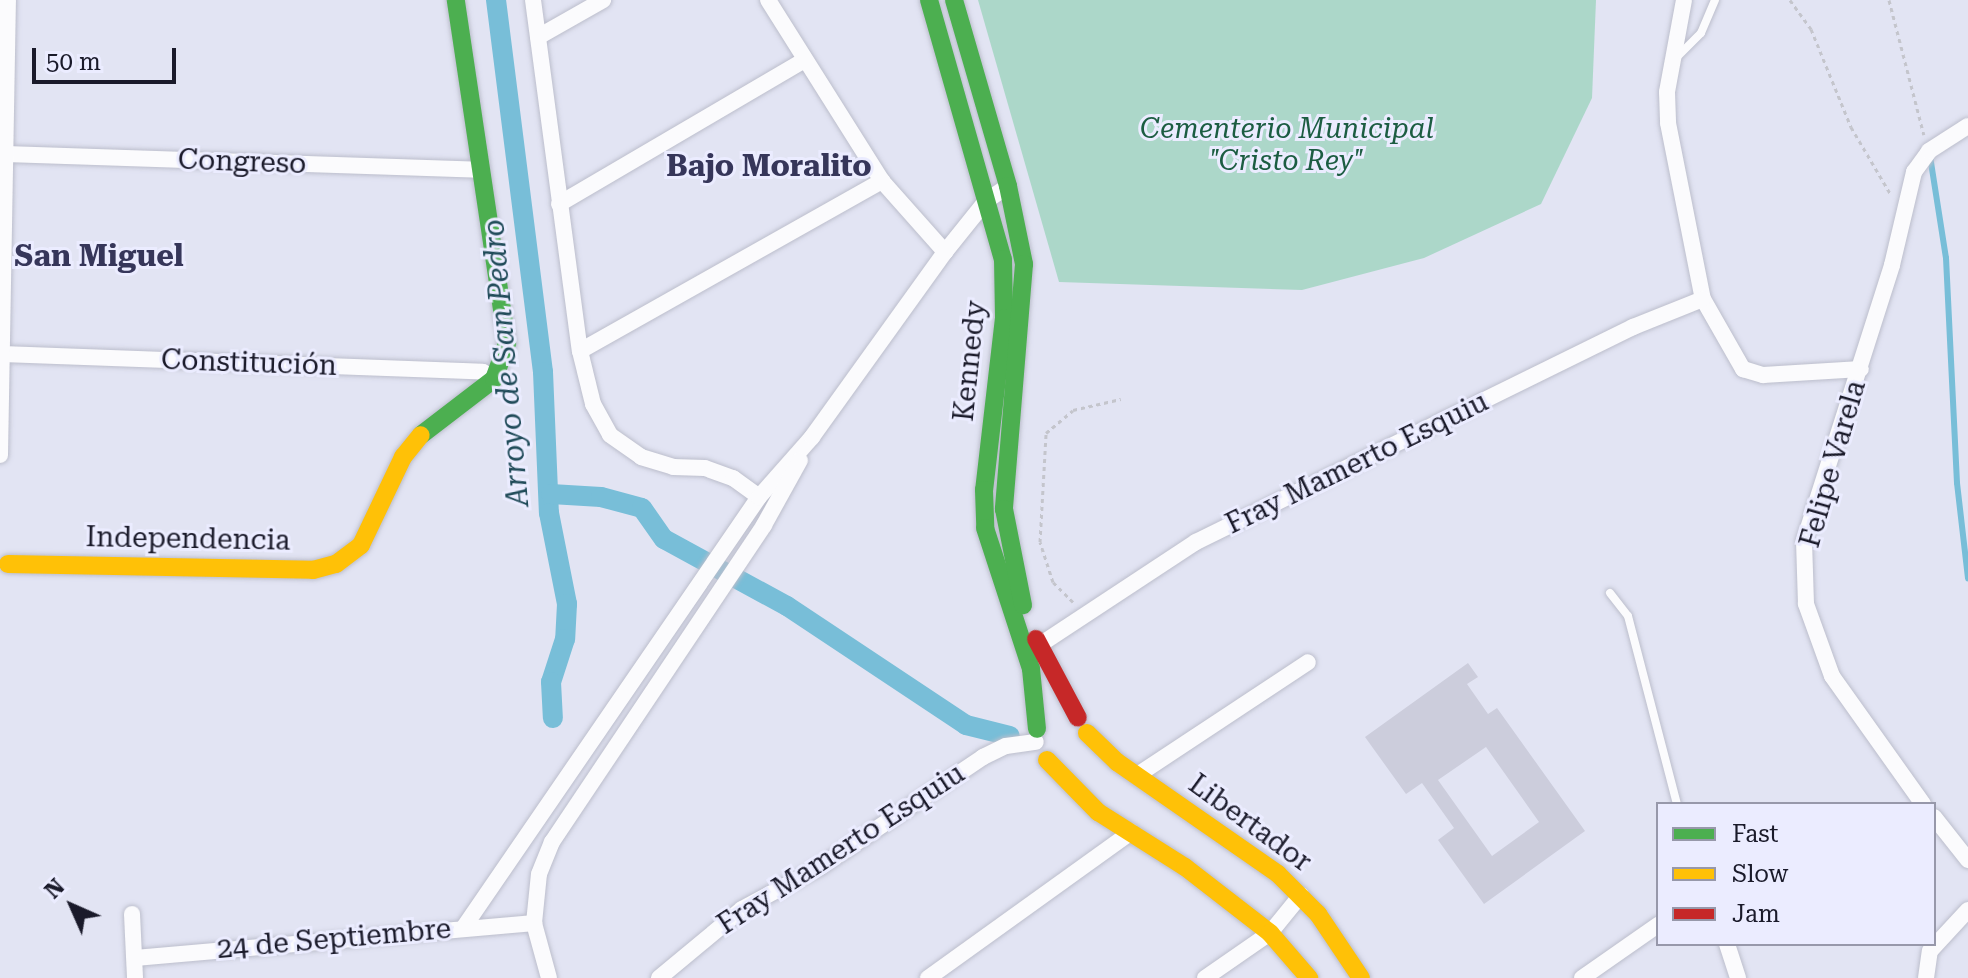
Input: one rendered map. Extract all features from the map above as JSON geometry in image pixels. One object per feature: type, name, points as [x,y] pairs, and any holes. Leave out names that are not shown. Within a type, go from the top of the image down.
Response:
[{"type":"street","points":[[0,455],[8,0]]},
{"type":"street","points":[[456,0],[507,343],[494,379]]},
{"type":"street","points":[[533,0],[580,351],[593,404],[610,435],[641,457],[673,467],[705,468],[733,478],[759,497]]},
{"type":"street","points":[[538,37],[603,0]]},
{"type":"street","points":[[768,0],[882,181],[945,252]]},
{"type":"street","name":"Kennedy","points":[[929,0],[986,201],[1005,288],[985,528],[1032,650],[1082,726]]},
{"type":"street","name":"Kennedy","points":[[954,0],[1008,186],[1024,285],[1004,509],[1017,588],[1032,650],[1036,736]]},
{"type":"street","points":[[1684,0],[1667,92],[1668,123],[1703,299],[1743,369],[1763,375],[1861,369]]},
{"type":"street","points":[[559,204],[804,60]]},
{"type":"street","points":[[1929,151],[1968,126]]},
{"type":"street","name":"Felipe Varela","points":[[1922,802],[1832,676],[1806,604],[1804,541],[1861,369],[1914,172],[1929,151]]},
{"type":"street","name":"Congreso","points":[[6,154],[479,170]]},
{"type":"street","points":[[580,351],[882,181]]},
{"type":"street","points":[[464,927],[759,497],[812,437],[945,252],[986,201],[1008,186]]},
{"type":"street","name":"Fray Mamerto Esquiu","points":[[1032,650],[1196,542],[1633,327],[1703,299]]},
{"type":"street","name":"Constitución","points":[[1,356],[483,372],[494,379]]},
{"type":"street","name":"Independencia","points":[[3,562],[313,570],[336,564],[361,545],[403,457],[425,430],[494,379]]},
{"type":"street","points":[[549,978],[534,923],[539,874],[552,842],[764,525],[812,437]]},
{"type":"street","points":[[1136,776],[1308,662]]},
{"type":"street","points":[[1047,760],[1077,759],[1082,726],[1053,714],[1036,736],[1047,760],[1079,796],[1270,933],[1309,978]]},
{"type":"street","name":"Libertador","points":[[1082,726],[1136,776],[1253,855],[1301,895],[1361,978]]},
{"type":"street","name":"Fray Mamerto Esquiu","points":[[659,978],[681,954],[742,909],[820,867],[983,757],[1036,736]]},
{"type":"street","points":[[1936,820],[1968,860]]},
{"type":"street","points":[[928,978],[1131,832]]},
{"type":"street","points":[[1205,978],[1270,933],[1301,895]]},
{"type":"street","points":[[1936,945],[1968,910]]},
{"type":"street","points":[[132,914],[135,978]]},
{"type":"street","name":"24 de Septiembre","points":[[135,958],[534,923]]},
{"type":"street","points":[[1582,978],[1656,926]]},
{"type":"street","points":[[1728,946],[1738,978]]},
{"type":"street","points":[[1926,978],[1930,951],[1935,946]]},
{"type":"lane","points":[[1674,61],[1701,33],[1715,0]]},
{"type":"lane","points":[[1610,593],[1628,616],[1676,802]]},
{"type":"path","points":[[1790,0],[1811,29],[1869,163],[1903,211]]},
{"type":"path","points":[[1889,0],[1929,151]]},
{"type":"path","points":[[1084,614],[1053,582],[1040,542],[1046,433],[1073,410],[1121,399]]},
{"type":"green space","name":"Cementerio Municipal \"Cristo Rey\"","points":[[978,0],[1596,0],[1592,98],[1541,204],[1424,258],[1302,290],[1059,282]]},
{"type":"building","points":[[1468,663],[1478,677],[1467,684],[1488,714],[1497,708],[1585,831],[1484,904],[1438,840],[1454,828],[1422,783],[1406,794],[1365,737]],"holes":[[[1486,747],[1539,822],[1492,856],[1438,780]]]},
{"type":"waterway","name":"Arroyo de San Pedro","points":[[496,0],[543,372],[549,513],[567,604],[565,639],[551,682],[553,718]]},
{"type":"waterway","points":[[1930,156],[1946,258],[1957,483],[1968,578]]},
{"type":"waterway","points":[[551,494],[601,497],[642,508],[664,539],[787,606],[966,725],[1010,736]]},
{"type":"traffic: fast","points":[[421,435],[494,379],[507,343],[456,0]]},
{"type":"traffic: fast","points":[[929,0],[1003,259],[1004,318],[984,490],[985,528],[1031,669],[1037,729]]},
{"type":"traffic: fast","points":[[954,0],[1008,186],[1024,264],[1004,509],[1023,605]]},
{"type":"traffic: slow","points":[[8,564],[313,570],[336,564],[361,545],[403,457],[421,435]]},
{"type":"traffic: slow","points":[[1087,733],[1117,762],[1278,874],[1318,914],[1361,978]]},
{"type":"traffic: slow","points":[[1047,760],[1098,812],[1185,867],[1270,933],[1309,978]]},
{"type":"traffic: jam","points":[[1036,639],[1078,718]]},
{"type":"district","name":"Bajo Moralito","points":[[769,166]]},
{"type":"district","name":"San Miguel","points":[[99,256]]}]
